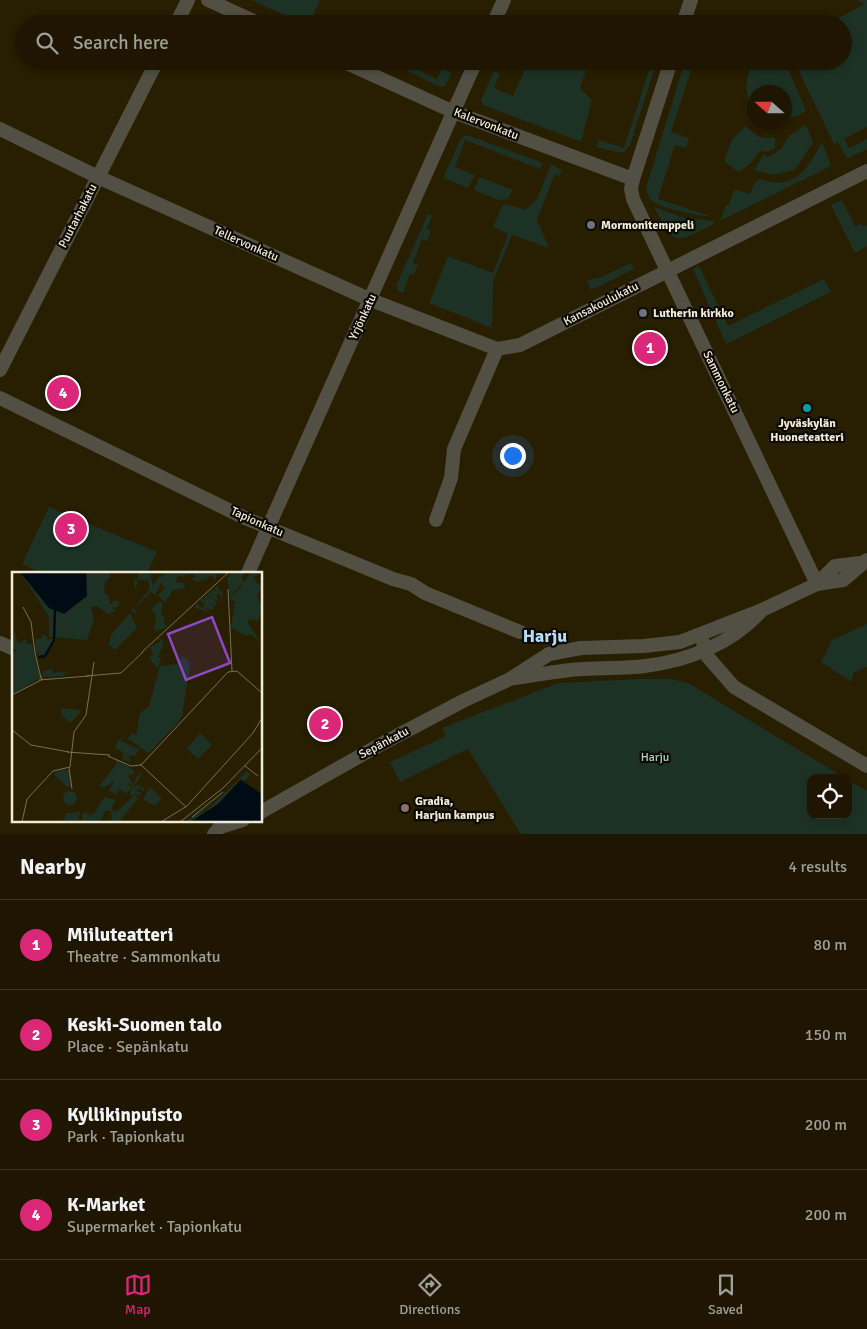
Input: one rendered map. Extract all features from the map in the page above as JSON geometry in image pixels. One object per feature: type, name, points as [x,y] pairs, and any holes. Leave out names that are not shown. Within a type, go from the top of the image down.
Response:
[{"type":"street","points":[[180,15],[188,0]]},
{"type":"street","points":[[208,0],[240,15]]},
{"type":"street","points":[[497,15],[504,0]]},
{"type":"street","points":[[686,15],[691,0]]},
{"type":"street","name":"Puutarhakatu","points":[[0,370],[152,70]]},
{"type":"street","name":"Kalervonkatu","points":[[362,70],[454,112],[633,179]]},
{"type":"street","name":"Yrjönkatu","points":[[248,572],[472,70]]},
{"type":"street","points":[[633,179],[668,70]]},
{"type":"street","name":"Tellervonkatu","points":[[0,129],[98,177],[371,300],[496,349]]},
{"type":"street","name":"Kansakoulukatu","points":[[496,349],[520,345],[667,270],[867,172]]},
{"type":"street","name":"Sammonkatu","points":[[633,179],[631,189],[633,199],[818,584]]},
{"type":"street","points":[[436,520],[451,478],[454,449],[496,349]]},
{"type":"street","name":"Tapionkatu","points":[[0,398],[268,527],[393,579],[411,584],[425,593],[520,632]]},
{"type":"street","points":[[762,610],[818,584],[836,566],[864,562]]},
{"type":"street","name":"Sepänkatu","points":[[262,811],[382,743],[463,700],[510,679],[549,654],[581,648],[644,646],[680,642],[700,635],[726,622],[762,610]]},
{"type":"street","name":"Sepänkatu","points":[[510,679],[583,668],[644,666],[676,661],[723,642],[750,624],[762,610]]},
{"type":"street","points":[[700,635],[707,656],[734,687],[867,766]]},
{"type":"street","points":[[0,643],[12,648]]},
{"type":"street","points":[[214,834],[220,827],[236,822]]},
{"type":"street","points":[[233,834],[246,822]]},
{"type":"green space","points":[[252,0],[320,0],[313,15],[284,15]]},
{"type":"green space","points":[[856,0],[867,0],[867,127],[844,139],[849,148],[867,139],[867,149],[847,159],[838,142],[834,144],[798,70],[852,70],[852,15],[844,15],[865,4]]},
{"type":"green space","points":[[405,70],[418,70],[437,79],[442,70],[452,73],[445,86],[441,87]]},
{"type":"green space","points":[[525,70],[586,70],[580,88],[592,100],[581,142],[483,105],[481,100],[494,71],[500,74],[494,88],[513,96]]},
{"type":"green space","points":[[649,70],[654,70],[630,145],[623,153],[596,147],[599,140],[624,148]]},
{"type":"green space","points":[[682,70],[691,70],[671,132],[689,138],[686,148],[675,145],[658,199],[713,217],[680,211],[655,203],[648,196],[646,188]]},
{"type":"green space","points":[[750,70],[789,70],[806,111],[792,117],[792,85],[747,85]]},
{"type":"green space","points":[[806,125],[813,142],[795,170],[773,175],[754,170],[763,155],[768,157],[780,150],[790,135]]},
{"type":"green space","points":[[745,126],[747,130],[750,130],[759,137],[775,138],[775,148],[768,152],[760,151],[745,168],[738,172],[724,161],[732,140]]},
{"type":"green space","points":[[467,135],[543,163],[540,169],[465,140],[455,167],[475,175],[468,188],[443,178],[461,138]]},
{"type":"green space","points":[[822,142],[831,166],[720,221],[726,205],[729,205],[734,189],[750,194],[755,182],[760,179],[772,182],[791,180],[805,169]]},
{"type":"green space","points":[[551,164],[562,170],[559,176],[555,174],[537,219],[549,248],[512,235],[493,282],[492,328],[429,303],[448,256],[493,273],[508,234],[493,227],[502,206],[507,204],[525,210],[537,199]]},
{"type":"green space","points":[[479,177],[513,190],[508,199],[498,200],[474,190]]},
{"type":"green space","points":[[842,200],[855,226],[861,224],[863,227],[867,225],[867,246],[855,253],[831,205]]},
{"type":"green space","points":[[654,207],[682,217],[714,221],[714,224],[691,235],[677,238],[667,230]]},
{"type":"green space","points":[[428,214],[432,216],[427,229],[431,231],[427,241],[422,239],[413,263],[418,265],[414,275],[410,274],[403,293],[399,292],[396,286]]},
{"type":"green space","points":[[631,263],[634,269],[591,290],[587,281],[597,279]]},
{"type":"green space","points":[[699,266],[728,326],[824,279],[831,292],[726,344],[693,269]]},
{"type":"green space","points":[[49,507],[157,552],[147,572],[39,572],[22,564]]},
{"type":"green space","points":[[867,624],[867,667],[853,673],[852,682],[821,662],[832,640]]},
{"type":"green space","name":"Harju","points":[[671,679],[688,683],[838,774],[807,774],[807,819],[852,819],[852,782],[867,791],[867,834],[521,834],[468,749],[400,782],[390,762],[446,736],[442,728],[558,683]]},
{"type":"place","name":"Mormonitemppeli","points":[[591,225]]},
{"type":"place","name":"Lutherin kirkko","points":[[643,313]]},
{"type":"place","name":"Miiluteatteri","points":[[650,348]]},
{"type":"place","name":"K-Market","points":[[63,393]]},
{"type":"place","name":"Jyväskylän Huoneteatteri","points":[[807,408]]},
{"type":"place","name":"Kyllikinpuisto","points":[[71,529]]},
{"type":"place","name":"Keski-Suomen talo","points":[[325,724]]},
{"type":"place","name":"Gradia, Harjun kampus","points":[[405,808]]},
{"type":"district","name":"Harju","points":[[545,636]]}]
